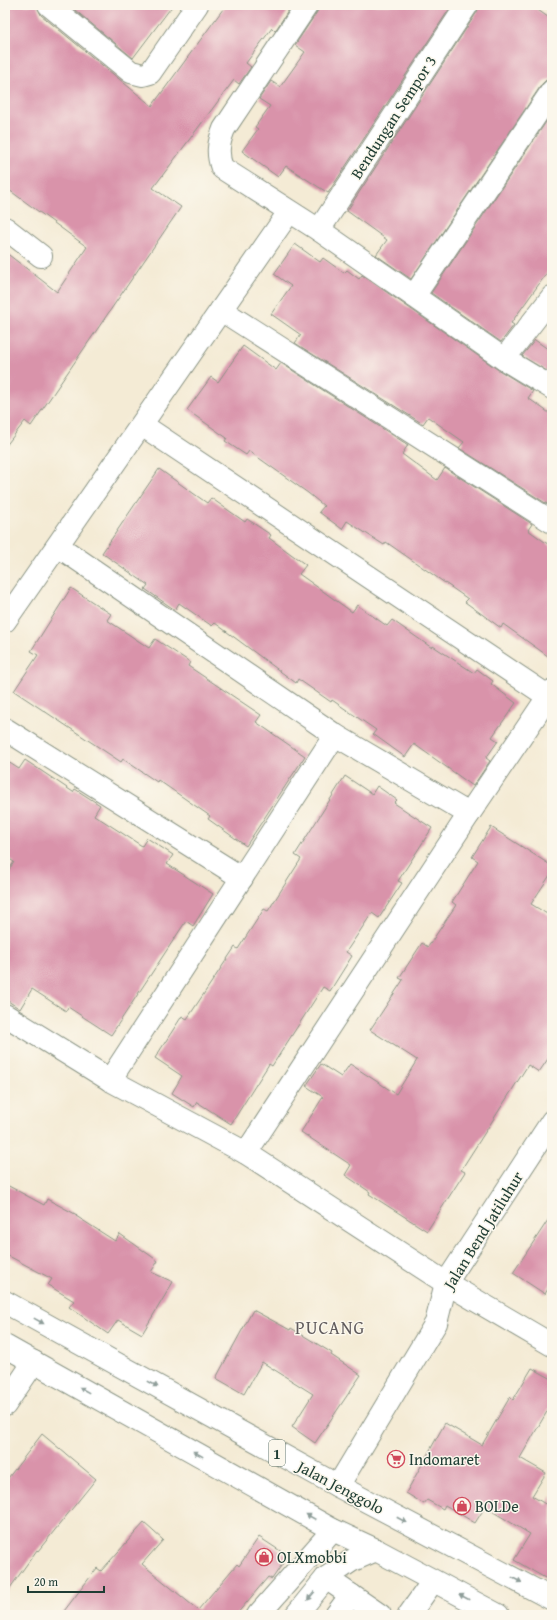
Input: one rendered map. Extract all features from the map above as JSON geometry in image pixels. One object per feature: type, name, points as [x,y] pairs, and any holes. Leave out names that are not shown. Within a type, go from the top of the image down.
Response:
[{"type":"main road","points":[[49,5],[131,72],[143,75],[150,73],[197,5]]},
{"type":"main road","points":[[307,5],[224,129],[218,149],[218,156],[222,168],[319,230],[504,358],[552,388]]},
{"type":"main road","name":"Bendungan Sempor 3","points":[[319,230],[467,5]]},
{"type":"main road","points":[[414,296],[552,91]]},
{"type":"main road","points":[[5,621],[289,212]]},
{"type":"main road","points":[[5,228],[41,256]]},
{"type":"main road","points":[[504,358],[552,297]]},
{"type":"main road","points":[[221,310],[552,522]]},
{"type":"main road","points":[[142,425],[551,696],[469,814],[246,1153]]},
{"type":"main road","points":[[58,546],[335,735],[469,814]]},
{"type":"main road","points":[[5,729],[242,878]]},
{"type":"main road","points":[[110,1080],[335,735]]},
{"type":"main road","points":[[5,1015],[110,1080],[246,1153],[446,1283],[552,1345]]},
{"type":"main road","name":"Jalan Bend Jatiluhur","points":[[338,1486],[436,1323],[446,1283],[552,1122]]},
{"type":"main road","name":"Jalan Jenggolo","points":[[5,1302],[338,1486],[552,1599]]},
{"type":"main road","points":[[5,1346],[333,1530],[376,1550],[498,1615]]},
{"type":"main road","points":[[8,1397],[34,1362]]},
{"type":"main road","points":[[258,1615],[333,1530]]},
{"type":"main road","points":[[296,1615],[326,1578],[351,1561],[376,1550]]},
{"type":"main road","points":[[326,1578],[380,1615]]},
{"type":"main road","points":[[409,1615],[433,1580]]},
{"type":"main road","points":[[336,1615],[351,1595]]},
{"type":"building","points":[[5,5],[37,5],[41,15],[152,106],[226,5],[292,5],[275,31],[272,28],[246,63],[251,67],[239,84],[234,80],[153,188],[181,207],[31,426],[25,421],[5,447],[5,252],[57,292],[87,247],[5,187]]},
{"type":"building","points":[[69,5],[173,5],[133,58]]},
{"type":"building","points":[[319,5],[452,5],[328,193],[286,166],[278,177],[242,151],[258,129],[255,127],[270,106],[259,99],[271,81],[280,87],[305,52],[295,45],[317,12]]},
{"type":"building","points":[[479,5],[531,5],[552,20],[552,79],[546,80],[542,84],[411,279],[376,255],[387,240],[347,211],[477,12]]},
{"type":"building","points":[[552,113],[552,266],[511,323],[514,325],[501,342],[431,293]]},
{"type":"building","points":[[295,244],[320,262],[323,258],[344,273],[347,270],[359,279],[362,275],[497,369],[533,391],[528,398],[552,415],[552,496],[547,504],[459,448],[464,442],[428,417],[423,424],[295,343],[301,335],[271,314],[291,286],[274,274]]},
{"type":"building","points":[[535,340],[552,352],[552,364],[547,371],[522,356]]},
{"type":"building","points":[[243,346],[276,370],[281,363],[408,445],[402,454],[437,480],[445,468],[532,524],[528,530],[552,547],[552,659],[503,624],[501,628],[465,602],[468,599],[386,542],[384,545],[347,521],[342,529],[319,512],[324,506],[308,493],[249,451],[246,455],[225,441],[227,438],[187,410],[211,377],[218,382]]},
{"type":"building","points":[[159,469],[207,503],[211,498],[245,522],[247,519],[271,535],[269,538],[306,565],[299,574],[352,612],[357,605],[387,626],[392,620],[432,648],[433,646],[474,673],[477,669],[493,681],[491,684],[516,703],[492,737],[498,741],[486,758],[490,761],[473,786],[414,744],[405,757],[373,734],[376,730],[298,679],[296,683],[215,623],[212,626],[179,603],[175,610],[145,589],[148,585],[102,553]]},
{"type":"building","points":[[71,588],[111,614],[107,620],[149,648],[155,639],[190,662],[188,666],[261,715],[256,722],[305,756],[246,846],[208,819],[210,816],[158,780],[157,782],[123,759],[121,762],[14,691],[38,655],[31,651]]},
{"type":"building","points":[[5,760],[19,769],[25,760],[73,792],[75,789],[100,805],[94,815],[142,846],[147,838],[173,855],[167,864],[213,894],[193,926],[186,921],[111,1035],[68,1007],[66,1011],[32,989],[20,1009],[5,999],[5,876],[14,862],[5,856]]},
{"type":"building","points":[[345,776],[372,794],[377,786],[397,800],[394,803],[432,828],[398,881],[402,883],[379,918],[372,913],[346,952],[352,956],[330,991],[323,987],[272,1066],[269,1064],[231,1124],[197,1102],[194,1107],[172,1093],[182,1076],[155,1058],[182,1016],[187,1019],[235,947],[238,949],[264,909],[268,911],[301,859],[295,855]]},
{"type":"building","points":[[491,827],[552,866],[552,872],[531,904],[552,917],[552,1053],[539,1072],[528,1065],[461,1170],[465,1172],[427,1231],[369,1194],[370,1192],[345,1175],[351,1165],[301,1132],[323,1097],[306,1086],[321,1064],[341,1077],[350,1064],[396,1094],[417,1060],[370,1030],[403,980],[399,978],[422,943],[428,947],[456,905],[452,902],[478,861],[472,857]]},
{"type":"building","points":[[5,1184],[44,1205],[47,1199],[77,1215],[76,1216],[115,1241],[120,1234],[158,1261],[151,1272],[173,1282],[142,1334],[118,1320],[108,1334],[69,1307],[74,1301],[48,1285],[52,1279],[5,1254]]},
{"type":"building","points":[[552,1214],[552,1282],[545,1294],[513,1273]]},
{"type":"building","points":[[253,1310],[290,1330],[291,1328],[332,1353],[331,1355],[361,1375],[315,1443],[292,1427],[313,1394],[262,1362],[244,1394],[216,1378]]},
{"type":"building","points":[[532,1368],[552,1379],[552,1403],[520,1458],[546,1473],[532,1496],[547,1505],[552,1496],[552,1582],[514,1560],[530,1534],[485,1507],[475,1523],[445,1505],[443,1509],[427,1500],[424,1504],[406,1493],[445,1423],[482,1445],[510,1397],[513,1400]]},
{"type":"building","points":[[42,1434],[96,1479],[38,1551],[37,1550],[5,1595],[5,1482]]},
{"type":"building","points":[[144,1523],[163,1540],[142,1564],[198,1610],[237,1564],[239,1566],[259,1537],[288,1556],[272,1579],[268,1577],[236,1615],[61,1615],[97,1568],[101,1571]]},
{"type":"place","name":"Indomaret","points":[[396,1459]]},
{"type":"place","name":"BOLDe","points":[[462,1506]]},
{"type":"place","name":"OLXmobbi","points":[[264,1557]]},
{"type":"district","name":"PUCANG","points":[[330,1327]]}]
